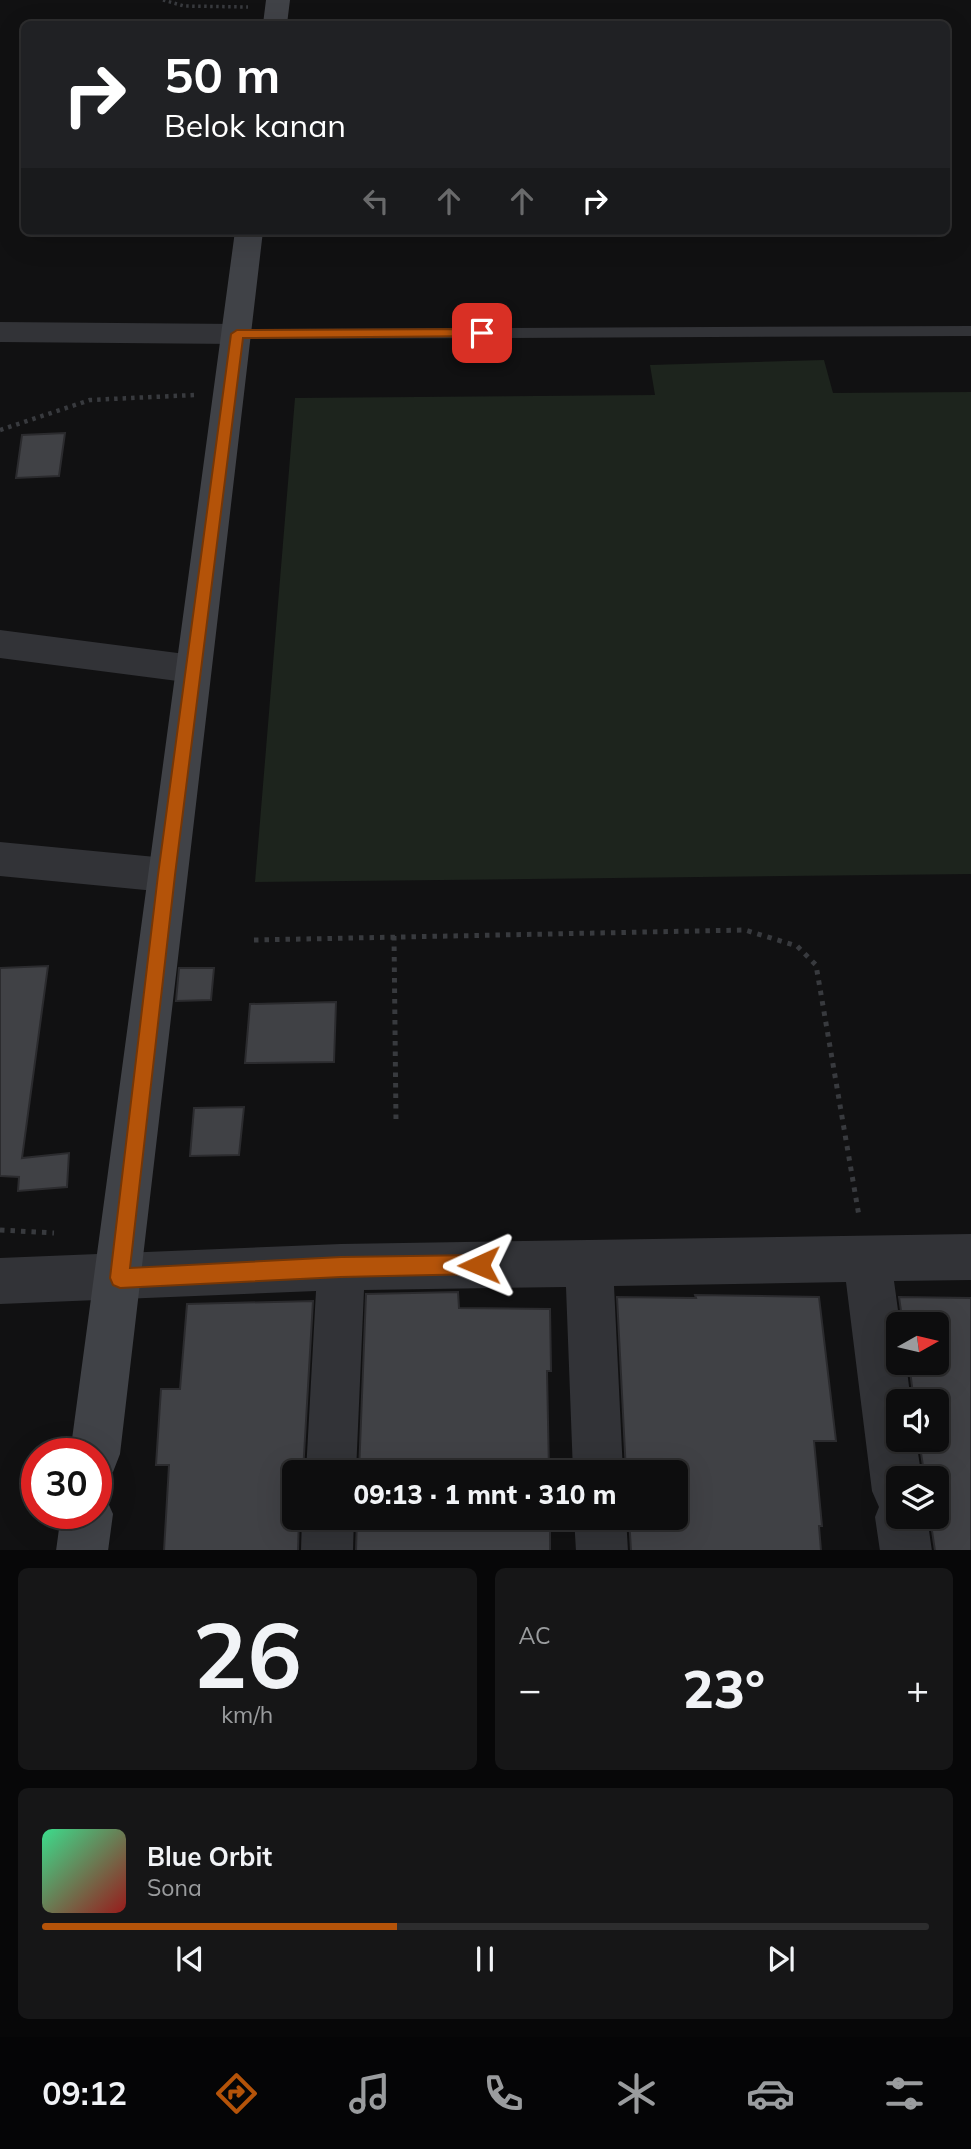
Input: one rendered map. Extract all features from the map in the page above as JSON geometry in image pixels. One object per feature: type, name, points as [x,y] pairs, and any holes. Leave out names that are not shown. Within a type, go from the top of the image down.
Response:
[{"type":"street","points":[[97,1438],[120,1278],[166,875],[249,235]]},
{"type":"street","points":[[0,332],[237,334]]},
{"type":"street","points":[[0,643],[193,669]]},
{"type":"street","points":[[0,859],[166,875]]},
{"type":"street","points":[[0,1281],[341,1267],[971,1257]]},
{"type":"street","points":[[867,1258],[895,1466]]},
{"type":"street","points":[[589,1263],[597,1460]]},
{"type":"street","points":[[332,1460],[341,1267]]},
{"type":"street","points":[[82,1550],[85,1529]]},
{"type":"street","points":[[903,1529],[906,1550]]},
{"type":"street","points":[[327,1550],[328,1530]]},
{"type":"street","points":[[601,1530],[602,1550]]},
{"type":"lane","points":[[237,334],[971,331]]},
{"type":"path","points":[[163,0],[184,6],[276,11]]},
{"type":"path","points":[[0,430],[90,400],[229,394]]},
{"type":"path","points":[[254,940],[745,930],[797,946],[816,965],[867,1258]]},
{"type":"path","points":[[394,936],[396,1122]]},
{"type":"shaded area","points":[[824,360],[833,393],[971,392],[971,874],[255,882],[295,398],[655,395],[650,365]]},
{"type":"building","points":[[65,433],[59,476],[16,478],[22,435]]},
{"type":"building","points":[[48,966],[22,1158],[69,1153],[67,1187],[18,1191],[19,1177],[0,1176],[0,968]]},
{"type":"building","points":[[179,968],[214,968],[211,1000],[176,1001]]},
{"type":"building","points":[[336,1002],[334,1062],[245,1063],[250,1004]]},
{"type":"building","points":[[244,1107],[239,1155],[190,1156],[194,1108]]},
{"type":"building","points":[[458,1292],[459,1308],[550,1309],[551,1371],[547,1371],[549,1460],[359,1460],[366,1294]]},
{"type":"building","points":[[617,1297],[819,1297],[836,1441],[814,1441],[822,1526],[819,1526],[821,1550],[631,1550],[630,1530],[688,1530],[688,1460],[625,1460]]},
{"type":"building","points":[[899,1297],[971,1298],[971,1550],[935,1550],[932,1529],[949,1529],[949,1466],[923,1466],[921,1452],[949,1452],[949,1389],[912,1389],[911,1376],[949,1375],[949,1312],[901,1312]]},
{"type":"building","points":[[313,1301],[304,1460],[282,1460],[282,1530],[299,1530],[298,1550],[164,1550],[169,1465],[156,1465],[161,1389],[180,1389],[187,1304]]},
{"type":"building","points":[[357,1530],[550,1530],[550,1550],[356,1550]]},
{"type":"route","points":[[479,1265],[341,1267],[120,1278],[166,875],[237,334],[482,333]]}]
